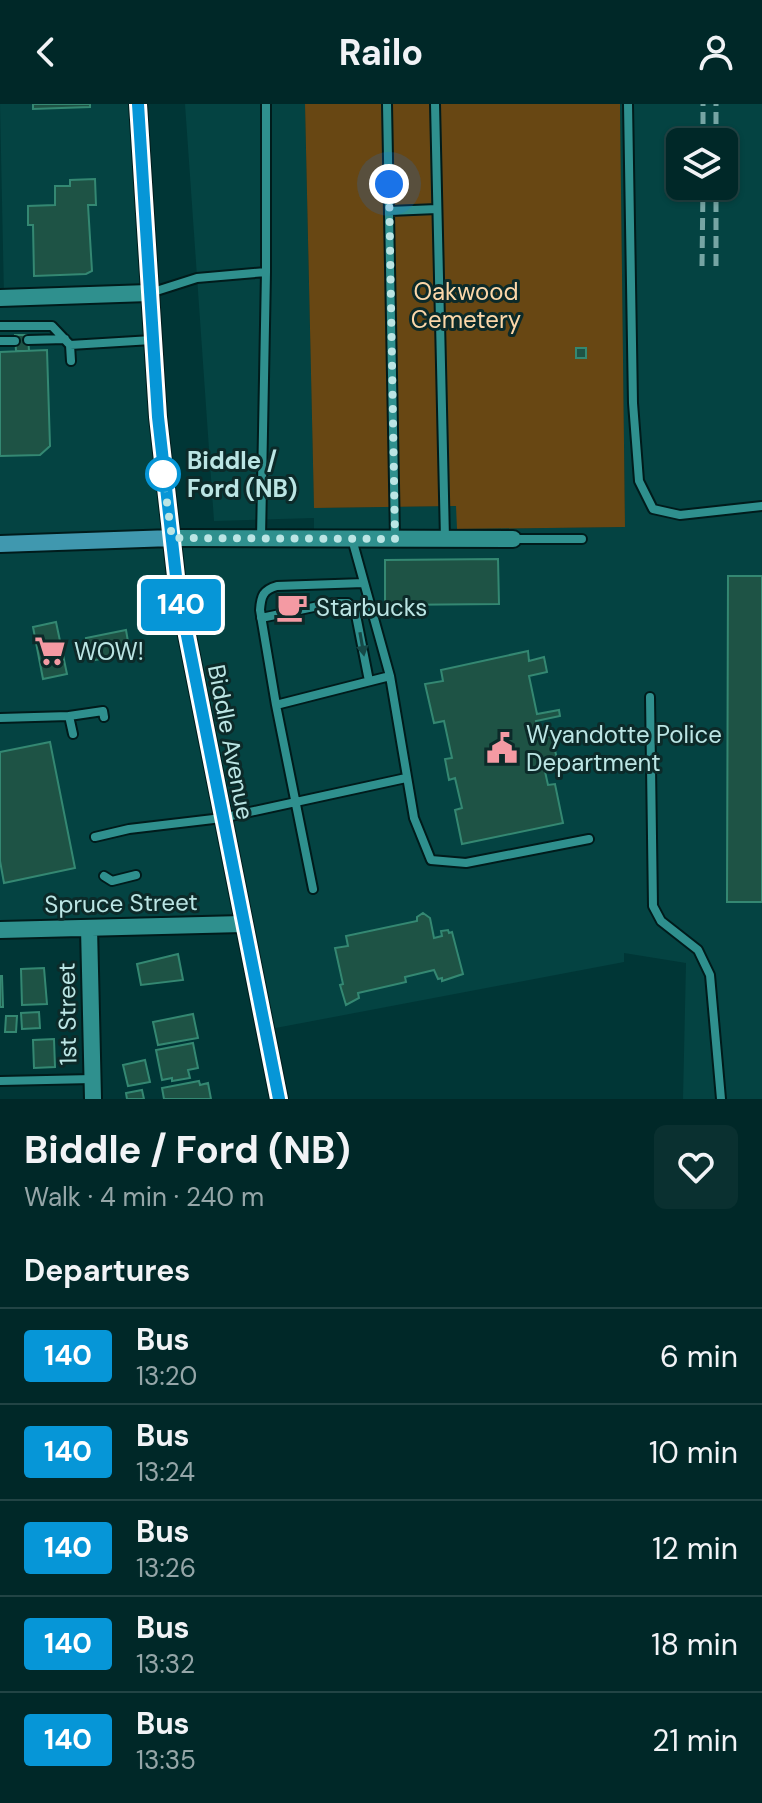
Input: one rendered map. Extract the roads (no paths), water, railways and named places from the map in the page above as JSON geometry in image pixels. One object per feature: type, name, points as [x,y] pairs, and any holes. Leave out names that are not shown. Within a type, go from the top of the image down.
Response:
[{"type":"main road","name":"Biddle Avenue","points":[[138,104],[161,459],[185,634],[279,1099]]},
{"type":"main road","points":[[0,544],[172,538]]},
{"type":"street","points":[[0,298],[149,293]]},
{"type":"street","points":[[172,538],[513,539]]},
{"type":"street","name":"Spruce Street","points":[[0,930],[243,924]]},
{"type":"street","name":"1st Street","points":[[89,928],[93,1099]]},
{"type":"lane","points":[[261,538],[266,104]]},
{"type":"lane","points":[[387,104],[395,539]]},
{"type":"lane","points":[[435,104],[445,539]]},
{"type":"lane","points":[[628,104],[633,403],[639,481],[653,509],[680,515],[762,506]]},
{"type":"lane","points":[[389,211],[437,209]]},
{"type":"lane","points":[[149,293],[197,278],[266,272]]},
{"type":"lane","points":[[0,326],[52,326],[67,342],[71,361]]},
{"type":"lane","points":[[28,340],[152,340]]},
{"type":"lane","points":[[0,341],[15,341]]},
{"type":"lane","points":[[352,539],[390,676],[414,818],[431,860],[466,863],[589,839]]},
{"type":"lane","points":[[513,539],[582,539]]},
{"type":"lane","points":[[313,889],[276,705],[261,618],[261,598],[266,589],[277,586],[364,583]]},
{"type":"lane","points":[[261,618],[333,603],[352,605],[369,681]]},
{"type":"lane","points":[[276,705],[390,676]]},
{"type":"lane","points":[[650,697],[653,906],[661,921],[698,950],[710,975],[721,1099]]},
{"type":"lane","points":[[0,718],[69,716],[103,711],[104,717]]},
{"type":"lane","points":[[69,716],[73,734]]},
{"type":"lane","points":[[95,837],[129,829],[222,818],[406,778]]},
{"type":"lane","points":[[104,876],[112,881],[136,875]]},
{"type":"lane","points":[[0,1081],[93,1079]]},
{"type":"railway","points":[[703,104],[703,128]]},
{"type":"railway","points":[[716,104],[716,128]]},
{"type":"railway","points":[[702,266],[703,200]]},
{"type":"railway","points":[[716,200],[716,266]]},
{"type":"place","name":"Biddle / Ford (NB)","points":[[163,474]]},
{"type":"place","name":"Starbucks","points":[[292,607]]},
{"type":"place","name":"WOW!","points":[[50,651]]},
{"type":"place","name":"Wyandotte Police Department","points":[[502,748]]},
{"type":"park label","name":"Oakwood Cemetery","points":[[466,305]]}]
